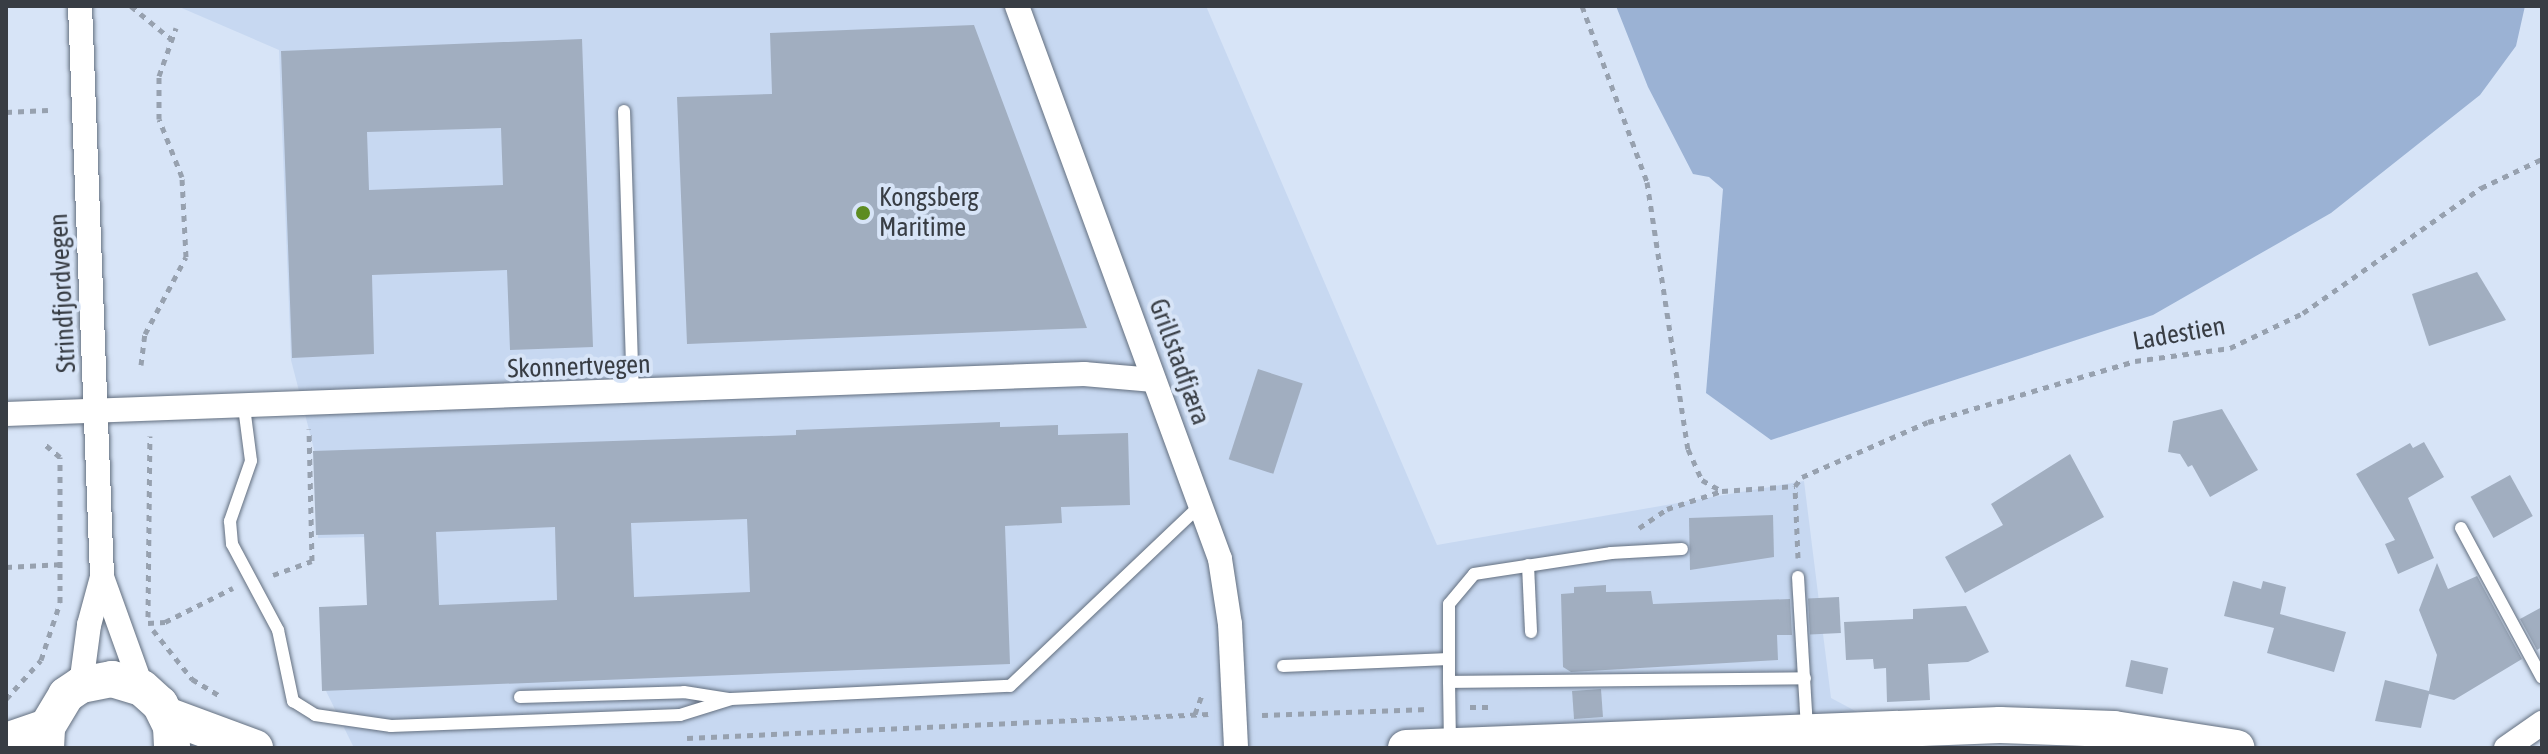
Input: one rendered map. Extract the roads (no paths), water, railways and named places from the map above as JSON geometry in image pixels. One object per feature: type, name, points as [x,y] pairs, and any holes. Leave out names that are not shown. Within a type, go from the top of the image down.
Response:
[{"type":"street","name":"Strindfjordvegen","points":[[80,6],[102,577],[89,625],[81,685]]},
{"type":"street","name":"Grillstadfjæra","points":[[1017,6],[1220,559],[1230,624],[1236,748]]},
{"type":"street","name":"Skonnertvegen","points":[[6,414],[96,411],[245,418],[633,393],[1092,374],[1154,380]]},
{"type":"street","name":"Strindfjordvegen","points":[[102,577],[142,688]]},
{"type":"street","points":[[6,741],[47,737],[60,703],[81,685],[112,679],[142,688],[169,731],[255,748]]},
{"type":"street","points":[[2506,748],[2542,723]]},
{"type":"street","points":[[1406,748],[1807,730],[2000,737],[2114,729],[2237,748]]},
{"type":"lane","points":[[624,111],[633,393]]},
{"type":"lane","points":[[245,418],[251,461],[230,521],[232,544],[278,630],[293,701],[315,715],[391,726],[680,715],[731,699]]},
{"type":"lane","points":[[520,697],[684,692],[731,699],[1010,686],[1201,505]]},
{"type":"lane","points":[[2461,528],[2542,678]]},
{"type":"lane","points":[[1450,747],[1449,604],[1459,587],[1474,574],[1611,553],[1682,549]]},
{"type":"lane","points":[[1528,565],[1531,632]]},
{"type":"lane","points":[[1798,577],[1807,730]]},
{"type":"lane","points":[[1283,666],[1449,659]]},
{"type":"lane","points":[[1449,682],[1805,678]]},
{"type":"place","name":"Kongsberg Maritime","points":[[863,213]]}]
